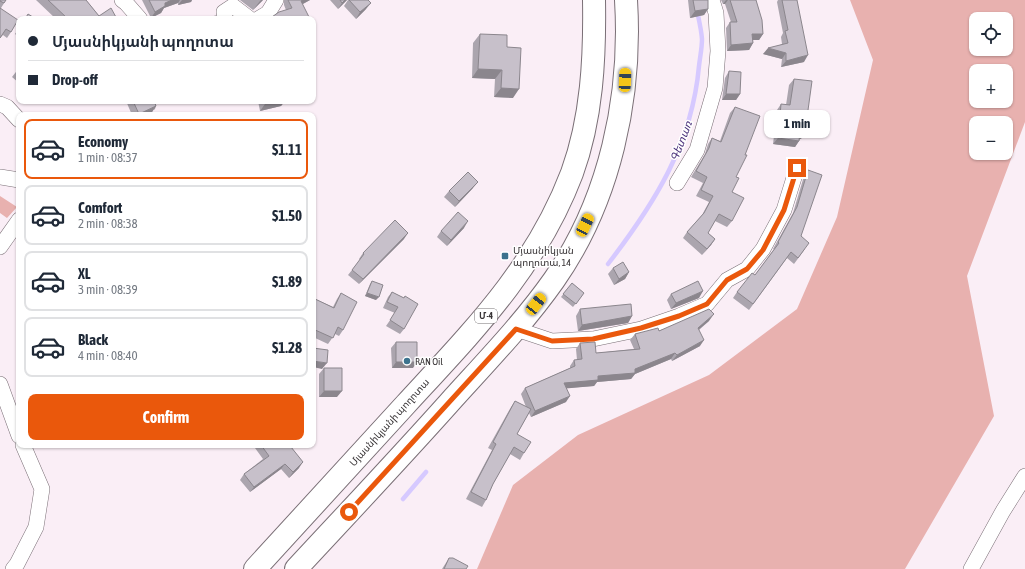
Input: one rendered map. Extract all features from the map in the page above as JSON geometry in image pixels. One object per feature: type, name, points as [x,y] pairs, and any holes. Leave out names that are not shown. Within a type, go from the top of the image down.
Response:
[{"type":"highway","name":"Մյասնիկյանի պողոտա","points":[[255,569],[497,304],[536,248],[553,216],[572,172],[585,125],[592,87],[594,0]]},
{"type":"highway","points":[[296,569],[516,329],[555,280],[579,237],[602,185],[618,133],[625,80],[626,0]]},
{"type":"street","points":[[122,0],[137,16]]},
{"type":"street","points":[[262,16],[268,12],[276,0]]},
{"type":"street","points":[[677,183],[697,150],[715,88],[718,51],[716,13],[712,0]]},
{"type":"street","points":[[225,16],[224,12],[233,6],[246,16]]},
{"type":"street","points":[[0,104],[7,107],[16,117]]},
{"type":"street","points":[[516,329],[552,341],[593,339],[641,328],[679,316],[707,304],[727,280],[747,269],[763,250],[784,210],[797,168]]},
{"type":"street","points":[[0,177],[16,180]]},
{"type":"street","points":[[0,246],[16,224]]},
{"type":"street","points":[[0,384],[16,428]]},
{"type":"street","points":[[13,569],[36,527],[42,489],[24,448]]},
{"type":"street","points":[[971,569],[999,518],[1025,476]]},
{"type":"shaded area","points":[[850,0],[1025,0],[1025,122],[1013,154],[1013,116],[969,116],[969,160],[1011,160],[967,276],[994,416],[905,569],[477,569],[513,485],[578,435],[709,375],[797,309],[837,217],[873,60]]},
{"type":"shaded area","points":[[0,196],[16,206],[7,218],[0,213]]},
{"type":"building","points":[[0,0],[6,0],[4,3]]},
{"type":"building","points":[[48,0],[86,0],[99,16],[65,16]]},
{"type":"building","points":[[149,0],[172,0],[165,3],[165,6],[155,12]]},
{"type":"building","points":[[288,0],[303,0],[301,1],[308,16],[273,16],[279,12],[292,8]]},
{"type":"building","points":[[349,0],[368,0],[371,3],[360,12]]},
{"type":"building","points":[[693,0],[708,0],[708,9],[695,11]]},
{"type":"building","points":[[730,0],[756,0],[762,20],[763,34],[752,34],[753,43],[731,45],[730,22],[737,22]]},
{"type":"building","points":[[782,0],[797,0],[808,55],[786,61],[786,53],[768,48],[788,43],[785,31],[788,30]]},
{"type":"building","points":[[0,8],[16,19],[16,23],[11,32],[6,29],[0,38]]},
{"type":"building","points":[[111,8],[115,16],[99,16]]},
{"type":"building","points":[[480,34],[507,35],[507,47],[521,48],[519,89],[501,88],[502,70],[478,69]]},
{"type":"building","points":[[729,71],[741,72],[740,94],[726,94]]},
{"type":"building","points":[[794,79],[812,81],[805,132],[800,132],[799,141],[778,138],[781,104],[790,105]]},
{"type":"building","points":[[134,104],[155,104],[156,106],[143,112],[138,112]]},
{"type":"building","points":[[735,107],[760,116],[745,155],[747,155],[736,177],[739,178],[732,192],[744,198],[732,221],[719,214],[708,233],[715,239],[707,249],[687,232],[704,213],[713,196],[701,190],[707,177],[696,171],[709,148],[712,138],[721,142]]},
{"type":"building","points":[[808,170],[822,175],[801,236],[809,243],[798,258],[791,252],[753,304],[737,292],[752,273],[755,275],[779,243],[778,242],[797,207]]},
{"type":"building","points":[[468,172],[478,182],[459,201],[449,191]]},
{"type":"building","points":[[458,212],[468,221],[451,240],[441,231]]},
{"type":"building","points":[[395,220],[408,233],[363,279],[352,270],[364,254],[363,253]]},
{"type":"building","points":[[623,262],[629,272],[619,279],[613,268]]},
{"type":"building","points":[[372,281],[383,285],[379,297],[367,293]]},
{"type":"building","points":[[698,281],[703,291],[676,303],[671,294]]},
{"type":"building","points":[[572,283],[584,293],[576,304],[563,294]]},
{"type":"building","points":[[392,292],[404,298],[405,296],[418,304],[404,329],[390,320],[398,307],[387,302]]},
{"type":"building","points":[[341,293],[357,302],[343,330],[338,327],[333,338],[316,330],[316,299],[334,308]]},
{"type":"building","points":[[631,304],[632,316],[582,325],[580,309]]},
{"type":"building","points":[[709,309],[714,314],[698,328],[704,340],[677,355],[675,353],[635,369],[635,373],[598,376],[598,380],[564,383],[570,396],[535,411],[525,388],[575,366],[574,360],[582,359],[580,343],[595,342],[596,353],[640,349],[635,334],[658,328],[659,331]]},
{"type":"building","points":[[396,342],[417,342],[417,362],[396,362]]},
{"type":"building","points":[[316,348],[328,350],[327,363],[316,361]]},
{"type":"building","points":[[324,368],[342,368],[342,391],[324,391]]},
{"type":"building","points":[[515,401],[531,409],[517,434],[531,442],[524,453],[514,447],[493,484],[486,500],[471,492],[496,444],[493,442]]},
{"type":"building","points":[[263,448],[292,448],[303,462],[293,472],[285,464],[254,487],[244,474],[269,456]]},
{"type":"building","points":[[449,558],[453,558],[468,566],[466,569],[444,569]]},
{"type":"waterway","name":"Գետառ","points":[[608,264],[656,195],[680,147],[695,94],[701,52],[701,29],[695,0]]},
{"type":"waterway","name":"Գետառ","points":[[403,499],[426,472]]},
{"type":"place","name":"Մյասնիկյան պողոտա, 14","points":[[505,256]]},
{"type":"place","name":"RAN Oil","points":[[407,361]]},
{"type":"route","points":[[349,512],[516,329],[552,341],[593,339],[641,328],[679,316],[707,304],[727,280],[747,269],[763,250],[784,210],[797,168]]}]
